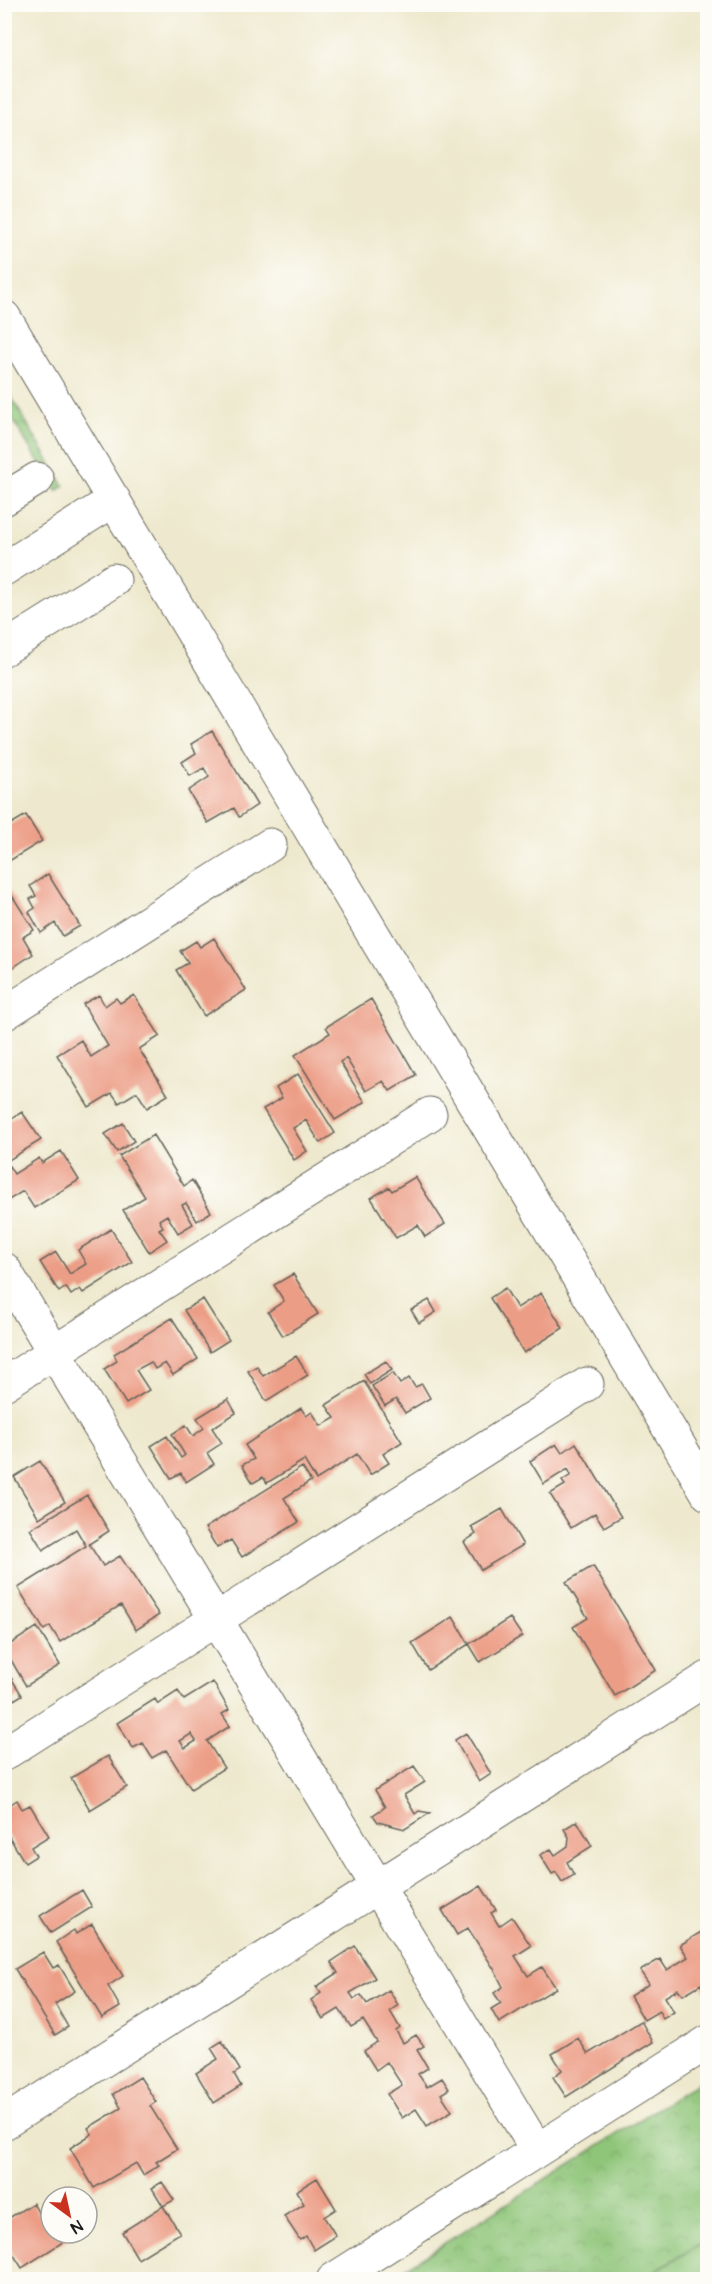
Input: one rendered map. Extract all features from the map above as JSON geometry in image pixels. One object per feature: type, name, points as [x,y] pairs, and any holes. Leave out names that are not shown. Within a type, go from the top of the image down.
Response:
[{"type":"street","points":[[4,317],[708,1494]]},
{"type":"street","points":[[4,499],[36,478]]},
{"type":"street","points":[[4,569],[114,500]]},
{"type":"street","points":[[4,649],[114,580]]},
{"type":"street","points":[[4,1014],[270,845]]},
{"type":"street","points":[[4,1383],[430,1114]]},
{"type":"street","points":[[4,1269],[537,2150]]},
{"type":"street","points":[[4,1754],[587,1384]]},
{"type":"street","points":[[4,2124],[708,1678]]},
{"type":"street","points":[[333,2280],[708,2042]]},
{"type":"green space","points":[[4,385],[64,486],[56,491],[5,407]]},
{"type":"green space","points":[[707,2077],[707,2240],[641,2279],[388,2279]]},
{"type":"green space","points":[[707,2240],[707,2279],[641,2279]]},
{"type":"building","points":[[212,731],[257,805],[239,817],[234,808],[208,823],[188,791],[209,777],[204,768],[190,776],[182,762],[196,753],[191,744]]},
{"type":"building","points":[[26,815],[42,841],[9,861],[4,856],[4,828]]},
{"type":"building","points":[[48,874],[80,926],[63,936],[55,923],[41,933],[29,912],[35,908],[30,899],[36,896],[30,886]]},
{"type":"building","points":[[4,883],[34,930],[23,937],[33,954],[8,971],[4,965]]},
{"type":"building","points":[[214,938],[246,990],[204,1016],[176,970],[188,963],[180,951],[196,941],[200,947]]},
{"type":"building","points":[[99,995],[105,1006],[116,998],[120,1003],[134,995],[160,1036],[139,1049],[168,1095],[147,1108],[137,1092],[119,1103],[112,1093],[89,1107],[57,1055],[81,1040],[91,1057],[108,1046],[83,1004]]},
{"type":"building","points":[[371,999],[416,1075],[390,1091],[383,1081],[366,1091],[346,1058],[340,1062],[365,1102],[335,1120],[295,1055],[330,1033],[326,1027]]},
{"type":"building","points":[[298,1074],[335,1133],[320,1143],[306,1120],[293,1128],[307,1151],[294,1160],[263,1109],[282,1098],[276,1088]]},
{"type":"building","points":[[22,1112],[41,1140],[4,1163],[4,1123]]},
{"type":"building","points":[[123,1123],[134,1141],[117,1152],[105,1134]]},
{"type":"building","points":[[153,1135],[184,1186],[192,1180],[211,1212],[197,1221],[186,1203],[182,1205],[193,1224],[178,1233],[167,1215],[159,1220],[163,1227],[159,1229],[167,1240],[149,1252],[123,1210],[145,1197],[119,1156]]},
{"type":"building","points":[[61,1151],[79,1180],[34,1208],[23,1191],[4,1203],[4,1169],[9,1166],[14,1174],[39,1158],[42,1163]]},
{"type":"building","points":[[415,1177],[445,1224],[425,1237],[418,1225],[396,1238],[371,1198],[389,1187],[392,1191]]},
{"type":"building","points":[[111,1229],[132,1262],[83,1293],[80,1289],[71,1295],[66,1287],[59,1292],[40,1262],[56,1252],[70,1274],[86,1264],[78,1250]]},
{"type":"building","points":[[293,1274],[318,1314],[283,1336],[268,1312],[284,1301],[274,1285]]},
{"type":"building","points":[[505,1288],[517,1308],[541,1293],[563,1328],[524,1353],[490,1298]]},
{"type":"building","points":[[203,1299],[229,1340],[210,1352],[184,1310]]},
{"type":"building","points":[[429,1300],[436,1312],[419,1323],[411,1310]]},
{"type":"building","points":[[172,1318],[198,1359],[173,1375],[165,1363],[155,1369],[151,1362],[136,1370],[149,1390],[126,1404],[104,1369],[117,1361],[114,1354]]},
{"type":"building","points":[[296,1356],[308,1375],[266,1401],[248,1371],[257,1366],[263,1376]]},
{"type":"building","points":[[386,1361],[392,1370],[370,1384],[364,1374]]},
{"type":"building","points":[[393,1373],[400,1384],[409,1378],[415,1387],[422,1384],[430,1398],[405,1413],[396,1399],[385,1406],[372,1386]]},
{"type":"building","points":[[364,1381],[402,1442],[383,1454],[389,1463],[370,1475],[357,1454],[316,1480],[304,1460],[267,1483],[263,1477],[253,1483],[242,1465],[254,1459],[245,1445],[301,1408],[306,1416],[312,1412],[321,1426],[335,1418],[326,1405]]},
{"type":"building","points":[[228,1399],[236,1413],[212,1428],[222,1443],[207,1453],[214,1464],[186,1482],[181,1473],[171,1478],[151,1446],[167,1436],[181,1458],[185,1455],[172,1434],[186,1425],[193,1436],[204,1428],[197,1418]]},
{"type":"building","points":[[576,1443],[621,1517],[604,1527],[595,1513],[571,1528],[550,1494],[565,1485],[562,1481],[571,1475],[568,1469],[544,1484],[530,1461],[556,1444],[562,1453]]},
{"type":"building","points":[[40,1461],[65,1502],[39,1518],[14,1477]]},
{"type":"building","points":[[302,1467],[311,1481],[284,1498],[299,1522],[242,1557],[231,1540],[217,1548],[205,1528]]},
{"type":"building","points":[[87,1495],[109,1531],[89,1544],[103,1566],[120,1556],[159,1615],[136,1630],[121,1605],[60,1642],[50,1626],[44,1630],[18,1588],[86,1546],[76,1529],[43,1550],[30,1529]]},
{"type":"building","points":[[502,1509],[523,1545],[481,1570],[464,1542],[476,1534],[471,1527]]},
{"type":"building","points":[[593,1566],[656,1670],[615,1696],[573,1627],[588,1618],[566,1582]]},
{"type":"building","points":[[453,1617],[469,1644],[428,1670],[412,1643]]},
{"type":"building","points":[[510,1618],[522,1636],[480,1662],[469,1644]]},
{"type":"building","points":[[37,1627],[60,1665],[26,1686],[4,1648]]},
{"type":"building","points":[[4,1667],[22,1695],[4,1706]]},
{"type":"building","points":[[213,1682],[229,1710],[222,1714],[230,1726],[207,1741],[224,1768],[191,1789],[166,1750],[152,1758],[143,1743],[133,1748],[117,1723],[155,1699],[158,1704],[178,1691],[184,1700]],"holes":[[[191,1734],[196,1741],[185,1748],[180,1741]]]},
{"type":"building","points":[[466,1733],[491,1774],[479,1782],[455,1740]]},
{"type":"building","points":[[108,1756],[127,1787],[90,1810],[71,1778]]},
{"type":"building","points":[[414,1766],[425,1782],[404,1795],[415,1814],[419,1811],[430,1813],[405,1829],[378,1822],[373,1815],[385,1807],[375,1790]]},
{"type":"building","points":[[17,1800],[22,1809],[30,1805],[49,1836],[31,1847],[36,1856],[25,1863],[5,1830],[5,1808]]},
{"type":"building","points":[[577,1821],[592,1846],[567,1862],[574,1875],[562,1882],[556,1872],[552,1874],[540,1855],[551,1849],[555,1855],[568,1846],[569,1837],[564,1829]]},
{"type":"building","points":[[481,1886],[496,1910],[491,1913],[499,1926],[512,1917],[531,1946],[515,1956],[528,1976],[542,1967],[556,1988],[499,2023],[491,2009],[501,2003],[494,1993],[503,1987],[494,1969],[468,1928],[457,1935],[442,1910]]},
{"type":"building","points":[[82,1890],[92,1907],[51,1933],[40,1916]]},
{"type":"building","points":[[708,1920],[708,1936],[700,1925]]},
{"type":"building","points":[[92,1924],[123,1976],[108,1986],[120,2007],[102,2018],[56,1942],[74,1930],[76,1934]]},
{"type":"building","points":[[701,1932],[708,1943],[708,1990],[706,1992],[701,1984],[683,1995],[678,1989],[665,1997],[674,2012],[663,2019],[659,2011],[644,2020],[630,1996],[649,1984],[640,1971],[660,1959],[667,1970],[688,1957],[680,1945]]},
{"type":"building","points":[[355,1946],[375,1978],[350,1993],[354,1999],[361,1995],[367,2004],[389,1990],[398,2005],[390,2011],[400,2028],[396,2031],[403,2043],[416,2035],[424,2046],[417,2050],[428,2068],[418,2074],[427,2087],[442,2078],[449,2089],[441,2094],[452,2111],[427,2126],[416,2109],[402,2118],[387,2094],[402,2085],[387,2062],[376,2070],[364,2051],[377,2042],[363,2020],[351,2027],[339,2009],[323,2019],[311,2000],[321,1993],[316,1987],[338,1973],[331,1962]]},
{"type":"building","points":[[43,1952],[53,1968],[59,1965],[75,1991],[55,2004],[68,2027],[55,2035],[15,1969]]},
{"type":"building","points":[[641,2021],[653,2042],[566,2097],[553,2077],[562,2070],[552,2054],[578,2038],[588,2054]]},
{"type":"building","points":[[222,2041],[240,2070],[234,2074],[241,2086],[214,2103],[196,2073],[218,2059],[211,2048]]},
{"type":"building","points":[[140,2077],[156,2102],[150,2106],[177,2149],[156,2162],[159,2165],[143,2175],[136,2163],[99,2185],[92,2185],[70,2148],[92,2134],[88,2128],[121,2108],[113,2094]]},
{"type":"building","points":[[317,2178],[336,2209],[324,2217],[336,2236],[314,2250],[306,2236],[300,2240],[284,2216],[304,2204],[296,2191]]},
{"type":"building","points":[[162,2182],[174,2200],[163,2206],[152,2188]]},
{"type":"building","points":[[33,2203],[39,2214],[39,2245],[58,2245],[22,2268],[6,2243],[4,2245],[4,2221]]},
{"type":"building","points":[[163,2206],[180,2233],[138,2259],[122,2232]]}]
